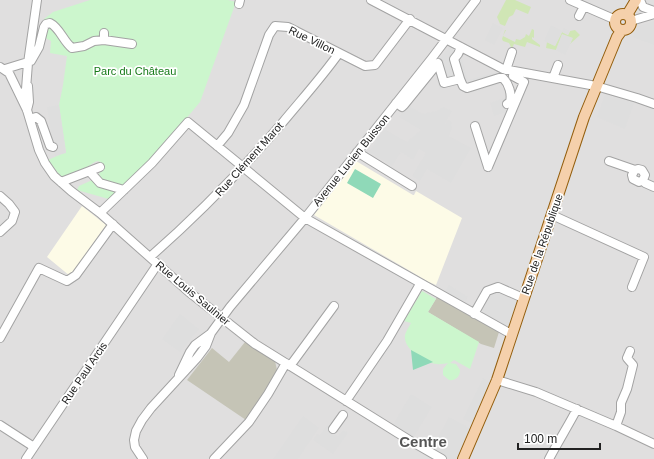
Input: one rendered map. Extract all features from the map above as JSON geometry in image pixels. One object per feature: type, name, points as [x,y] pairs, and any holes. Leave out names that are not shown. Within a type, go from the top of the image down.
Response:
[{"type":"main road","points":[[629,18],[619,15],[616,20],[617,27],[622,30],[629,27],[629,18],[636,0]]},
{"type":"main road","name":"Rue de la République","points":[[463,459],[497,380],[584,117],[596,86],[622,30]]},
{"type":"street","points":[[20,96],[26,89],[28,63],[37,0]]},
{"type":"street","points":[[371,0],[462,47],[480,54],[508,70],[596,86],[654,104]]},
{"type":"street","name":"Avenue Lucien Buisson","points":[[143,459],[135,448],[134,440],[136,431],[151,408],[177,379],[195,345],[212,333],[222,318],[447,39],[476,0]]},
{"type":"street","points":[[570,0],[616,20]]},
{"type":"street","points":[[640,0],[643,7],[654,12]]},
{"type":"street","points":[[579,16],[584,6]]},
{"type":"street","points":[[629,18],[654,12]]},
{"type":"street","name":"Rue Villon","points":[[218,146],[228,133],[244,105],[269,35],[275,26],[288,27],[365,66],[375,66],[410,19]]},
{"type":"street","points":[[3,68],[28,63],[31,61],[37,52],[44,27],[46,24],[50,23],[56,27],[68,45],[72,48],[84,46],[104,37],[132,44]]},
{"type":"street","points":[[462,47],[454,59],[463,86],[467,88],[503,79],[508,70],[512,52]]},
{"type":"street","name":"Rue Clément Marot","points":[[150,257],[212,200],[243,168],[325,73],[340,53]]},
{"type":"street","points":[[396,103],[402,107],[438,63],[444,83],[460,79]]},
{"type":"street","points":[[553,78],[558,65]]},
{"type":"street","name":"Rue Louis Saulnier","points":[[3,68],[9,73],[27,110],[39,150],[45,163],[54,176],[113,224],[157,265],[189,292],[255,344],[288,364],[347,407],[442,459]]},
{"type":"street","points":[[476,126],[488,167],[501,140],[524,82],[513,76],[508,70]]},
{"type":"street","points":[[27,77],[29,102],[27,110]]},
{"type":"street","points":[[503,79],[508,86],[511,98],[510,102],[507,104]]},
{"type":"street","points":[[30,119],[36,117],[41,121],[50,146],[53,147]]},
{"type":"street","points":[[100,213],[152,163],[188,122],[304,218],[511,334]]},
{"type":"street","points":[[357,152],[412,186]]},
{"type":"street","points":[[609,161],[635,170],[632,175],[633,179],[639,182],[643,180],[645,183],[654,187]]},
{"type":"street","points":[[61,182],[100,167]]},
{"type":"street","points":[[90,172],[100,183],[124,190]]},
{"type":"street","points":[[0,196],[15,212],[12,221],[0,232]]},
{"type":"street","points":[[552,215],[644,257],[632,287]]},
{"type":"street","points":[[0,338],[39,268],[67,281],[76,275],[113,224]]},
{"type":"street","name":"Rue Paul Arcis","points":[[26,459],[157,265]]},
{"type":"street","points":[[333,428],[387,341],[420,284]]},
{"type":"street","points":[[474,314],[487,291],[498,287],[523,298]]},
{"type":"street","points":[[214,459],[249,422],[288,364],[334,306]]},
{"type":"street","points":[[616,426],[621,412],[621,403],[627,389],[633,365],[627,358],[630,351]]},
{"type":"street","points":[[497,380],[524,387],[616,426],[654,444]]},
{"type":"street","points":[[549,459],[577,409]]},
{"type":"street","points":[[0,425],[34,447]]},
{"type":"shaded area","points":[[0,0],[654,0],[654,459],[0,459]]},
{"type":"shaded area","points":[[654,21],[654,45],[633,37],[637,27]]},
{"type":"shaded area","points":[[493,23],[503,28],[494,45],[485,40]]},
{"type":"shaded area","points":[[551,25],[562,31],[564,28],[570,31],[568,35],[562,32],[555,46],[544,41]]},
{"type":"shaded area","points":[[562,34],[573,38],[565,55],[556,50]]},
{"type":"shaded area","points":[[450,47],[454,49],[455,53],[461,56],[468,80],[496,72],[499,84],[471,93],[467,81],[440,89],[432,67]]},
{"type":"shaded area","points":[[605,94],[634,103],[625,129],[597,117]]},
{"type":"shaded area","points":[[505,98],[509,111],[494,116],[490,103]]},
{"type":"shaded area","points":[[59,105],[66,153],[55,156],[47,107]]},
{"type":"shaded area","points":[[408,105],[422,114],[437,111],[443,107],[452,111],[443,127],[448,120],[451,121],[452,128],[449,136],[471,148],[451,183],[427,169],[420,181],[412,176],[426,153],[419,149],[413,160],[401,152],[392,166],[369,152],[384,129],[407,142],[421,130],[399,117]]},
{"type":"shaded area","points":[[356,161],[413,195],[416,191],[462,218],[436,285],[314,215]]},
{"type":"shaded area","points":[[82,206],[106,225],[70,276],[47,257]]},
{"type":"shaded area","points":[[449,285],[468,297],[465,302],[458,299],[457,302],[443,294]]},
{"type":"shaded area","points":[[496,291],[518,302],[510,325],[505,326],[479,311],[490,292]]},
{"type":"shaded area","points":[[437,297],[499,332],[494,348],[481,344],[428,312]]},
{"type":"shaded area","points":[[180,314],[199,329],[180,352],[162,339]]},
{"type":"shaded area","points":[[245,342],[275,361],[277,370],[267,389],[246,420],[187,380],[212,348],[229,362]]},
{"type":"shaded area","points":[[483,378],[493,383],[473,424],[463,419]]},
{"type":"shaded area","points":[[411,394],[432,407],[413,438],[393,425]]},
{"type":"shaded area","points":[[303,416],[319,428],[298,459],[273,459]]},
{"type":"shaded area","points":[[449,417],[473,430],[457,459],[447,459],[431,450]]},
{"type":"shaded area","points":[[327,425],[335,429],[333,434],[338,436],[343,430],[348,433],[333,454],[313,440],[317,434],[320,435]]},
{"type":"green space","name":"Parc du Château","points":[[90,0],[228,0],[236,2],[200,102],[155,156],[112,200],[77,190],[79,186],[99,177],[101,163],[98,161],[86,168],[61,177],[48,160],[66,152],[59,105],[67,56],[50,53],[51,41],[40,35],[44,19],[53,12]]},
{"type":"green space","points":[[506,0],[515,0],[531,7],[528,14],[516,9],[513,15],[509,17],[505,26],[500,24],[497,17]]},
{"type":"green space","points":[[532,29],[534,30],[534,38],[532,37],[532,39],[540,45],[540,47],[527,42],[525,47],[514,44],[508,58],[511,47],[509,43],[503,41],[503,36],[515,42],[516,39],[520,40],[525,37],[526,34],[529,36]]},
{"type":"green space","points":[[575,30],[580,35],[570,44],[572,38],[562,35],[556,50],[546,48],[547,42],[555,46],[562,32],[568,35],[570,31]]},
{"type":"green space","points":[[355,169],[381,184],[373,198],[347,183]]},
{"type":"green space","points":[[422,291],[436,299],[428,312],[479,342],[470,369],[454,360],[450,363],[456,364],[460,370],[458,377],[453,380],[449,380],[443,375],[443,369],[448,363],[436,364],[423,359],[410,349],[405,340],[405,334],[411,323],[404,321]]},
{"type":"green space","points":[[411,350],[433,362],[413,370]]},
{"type":"district","name":"Centre","points":[[423,441]]}]
